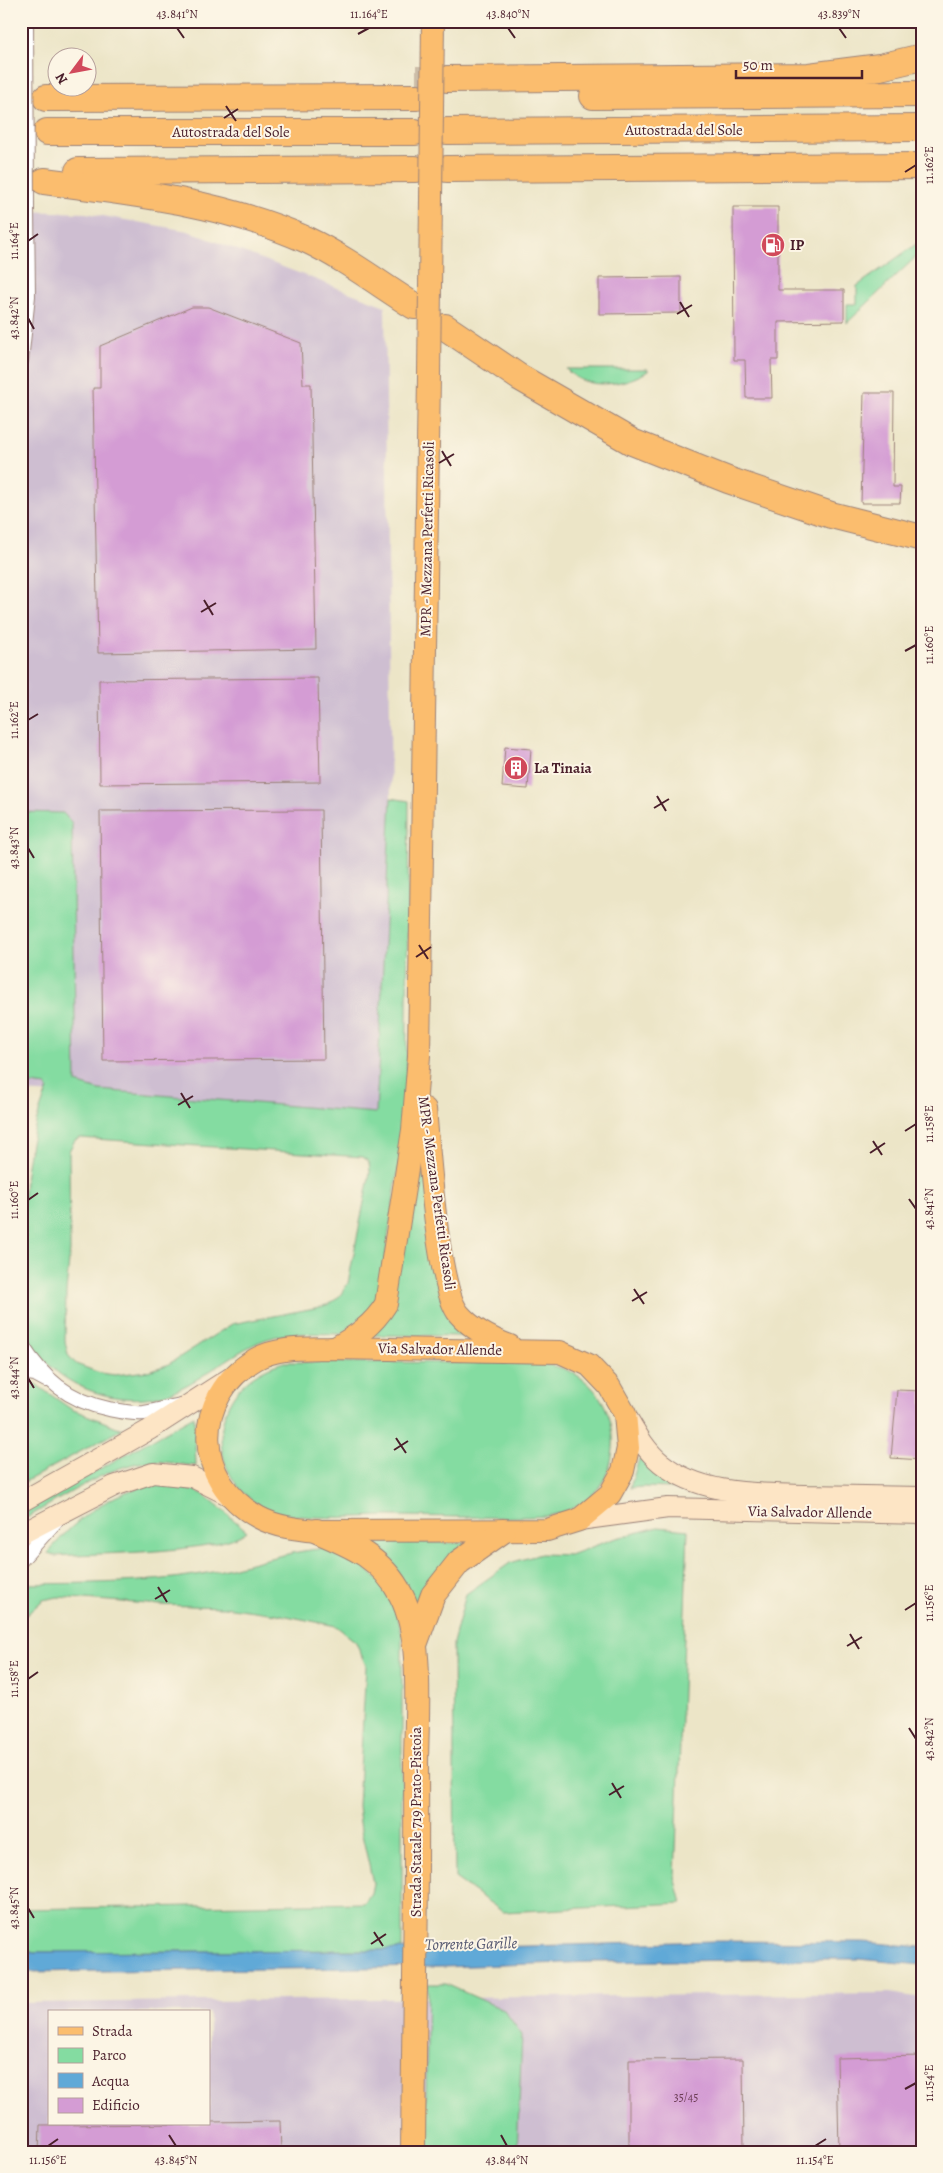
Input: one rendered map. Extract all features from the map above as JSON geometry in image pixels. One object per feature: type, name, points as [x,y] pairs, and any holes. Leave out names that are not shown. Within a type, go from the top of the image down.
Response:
[{"type":"highway","points":[[922,57],[880,67],[801,76],[447,88],[922,94]]},
{"type":"highway","points":[[46,98],[244,96],[416,88]]},
{"type":"highway","name":"Autostrada del Sole","points":[[447,131],[922,128]]},
{"type":"highway","name":"Autostrada del Sole","points":[[46,132],[415,132]]},
{"type":"highway","points":[[447,169],[922,166]]},
{"type":"highway","points":[[414,306],[344,260],[307,240],[261,223],[216,210],[127,191],[45,177],[76,171],[415,169]]},
{"type":"highway","points":[[445,327],[519,377],[632,442],[728,480],[831,515],[922,538]]},
{"type":"highway","points":[[317,1531],[358,1548],[383,1568],[402,1596],[416,1642]]},
{"type":"highway","points":[[416,1642],[433,1595],[459,1562],[503,1531]]},
{"type":"highway","name":"Strada Statale 719 Prato-Pistoia","points":[[412,2152],[416,1854],[416,1642]]},
{"type":"main road","name":"MPR - Mezzana Perfetti Ricasoli","points":[[334,1348],[360,1334],[376,1320],[386,1304],[413,1130],[419,1056],[432,21]]},
{"type":"main road","name":"MPR - Mezzana Perfetti Ricasoli","points":[[419,1056],[441,1251],[448,1294],[458,1313],[476,1329],[493,1340],[523,1350]]},
{"type":"main road","name":"Via Salvador Allende","points":[[21,1502],[195,1402],[257,1358],[286,1349],[334,1348],[560,1352],[588,1365],[609,1386],[643,1444],[661,1463],[684,1477],[708,1487],[750,1493],[922,1497]]},
{"type":"main road","name":"Via Salvador Allende","points":[[235,1375],[216,1401],[208,1423],[208,1449],[217,1475],[235,1500]]},
{"type":"main road","name":"Via Salvador Allende","points":[[579,1520],[610,1494],[623,1471],[628,1448],[625,1414]]},
{"type":"main road","name":"Via Salvador Allende","points":[[21,1534],[114,1486],[153,1473],[192,1477],[235,1500],[258,1517],[286,1528],[317,1531],[547,1530],[579,1520],[668,1508],[922,1514]]},
{"type":"street","points":[[21,361],[28,296],[26,21]]},
{"type":"street","points":[[21,1344],[32,1362],[51,1382]]},
{"type":"street","points":[[21,1372],[35,1374],[80,1401],[116,1411],[142,1413],[195,1402]]},
{"type":"street","points":[[21,1560],[63,1514]]},
{"type":"shaded area","points":[[21,211],[86,213],[188,231],[385,306],[391,808],[376,1113],[21,1092]]},
{"type":"shaded area","points":[[890,1993],[922,1998],[922,2152],[21,2152],[21,2003]]},
{"type":"green space","points":[[922,240],[922,251],[847,323],[847,304],[857,304],[857,286]]},
{"type":"green space","points":[[566,369],[648,369],[648,371],[629,380],[606,384],[584,381]]},
{"type":"green space","points":[[391,798],[409,801],[406,1114],[379,1301],[342,1334],[295,1334],[267,1339],[238,1353],[183,1387],[153,1397],[132,1399],[92,1391],[56,1371],[41,1356],[30,1339],[22,1320],[20,1309],[25,1180],[33,1133],[48,1089],[47,1086],[21,1083],[21,812],[63,813],[72,823],[76,1083],[99,1090],[376,1113]],"holes":[[[80,1138],[363,1157],[369,1162],[370,1172],[348,1283],[340,1296],[330,1304],[232,1324],[167,1365],[148,1371],[115,1375],[100,1373],[76,1364],[68,1355],[65,1341],[66,1292],[70,1250],[69,1151],[75,1140]]]},
{"type":"green space","points":[[418,1127],[464,1333],[463,1336],[370,1335]]},
{"type":"green space","points":[[284,1362],[521,1363],[557,1367],[569,1371],[585,1381],[598,1394],[607,1410],[612,1428],[613,1446],[610,1464],[603,1481],[591,1496],[581,1504],[570,1509],[547,1516],[311,1517],[295,1516],[267,1509],[255,1503],[236,1485],[225,1461],[221,1435],[226,1410],[237,1391],[253,1376]]},
{"type":"green space","points":[[21,1380],[34,1383],[71,1409],[122,1429],[21,1484]]},
{"type":"green space","points":[[194,1416],[196,1466],[160,1462],[132,1464],[100,1477],[21,1521],[21,1513]]},
{"type":"green space","points":[[639,1459],[676,1487],[630,1488]]},
{"type":"green space","points":[[168,1483],[189,1488],[203,1494],[247,1531],[233,1539],[185,1548],[55,1556],[48,1553],[72,1527],[100,1505],[116,1496],[133,1490],[150,1485]]},
{"type":"green space","points":[[658,1527],[688,1530],[675,1877],[682,1903],[503,1912],[455,1878],[453,1643],[466,1594],[510,1563],[541,1554],[570,1555],[613,1539]]},
{"type":"green space","points":[[366,1542],[463,1543],[466,1544],[417,1612]]},
{"type":"green space","points":[[328,1548],[356,1562],[378,1580],[393,1605],[402,1635],[402,1950],[21,1952],[21,1909],[364,1903],[371,1893],[373,1883],[361,1830],[358,1806],[366,1666],[356,1642],[336,1626],[277,1614],[224,1607],[161,1605],[58,1597],[43,1600],[24,1617],[21,1636],[21,1585],[23,1584],[157,1580],[202,1574],[296,1552]]},
{"type":"green space","points":[[428,1984],[446,1984],[504,2010],[522,2035],[517,2152],[425,2152]]},
{"type":"water","points":[[715,1941],[864,1942],[922,1947],[922,1965],[858,1959],[818,1959],[595,1962],[442,1967],[21,1972],[21,1952],[378,1950]]},
{"type":"building","points":[[733,207],[778,207],[778,290],[844,290],[844,321],[778,322],[778,360],[771,360],[772,398],[746,398],[745,360],[734,360]]},
{"type":"building","points":[[681,277],[681,313],[599,314],[599,278]]},
{"type":"building","points":[[192,307],[208,307],[301,343],[303,384],[311,384],[316,649],[98,653],[93,388],[100,388],[100,346]]},
{"type":"building","points":[[864,393],[894,393],[893,487],[901,487],[900,503],[861,503]]},
{"type":"building","points":[[318,678],[320,782],[100,784],[99,680]]},
{"type":"building","name":"La Tinaia","points":[[505,747],[531,749],[528,789],[502,787]]},
{"type":"building","points":[[321,810],[324,1059],[103,1061],[100,811]]},
{"type":"building","points":[[897,1390],[922,1391],[922,1460],[891,1458]]},
{"type":"building","points":[[922,2056],[922,2152],[839,2152],[837,2058]]},
{"type":"building","points":[[743,2059],[744,2152],[629,2152],[629,2060]]},
{"type":"building","points":[[280,2121],[281,2152],[39,2152],[40,2125],[210,2126],[210,2122]]},
{"type":"tunnel","points":[[416,79],[447,79]]},
{"type":"place","name":"IP","points":[[773,245]]},
{"type":"place","name":"La Tinaia","points":[[516,768]]},
{"type":"water label","name":"Torrente Garille","points":[[471,1943]]}]
